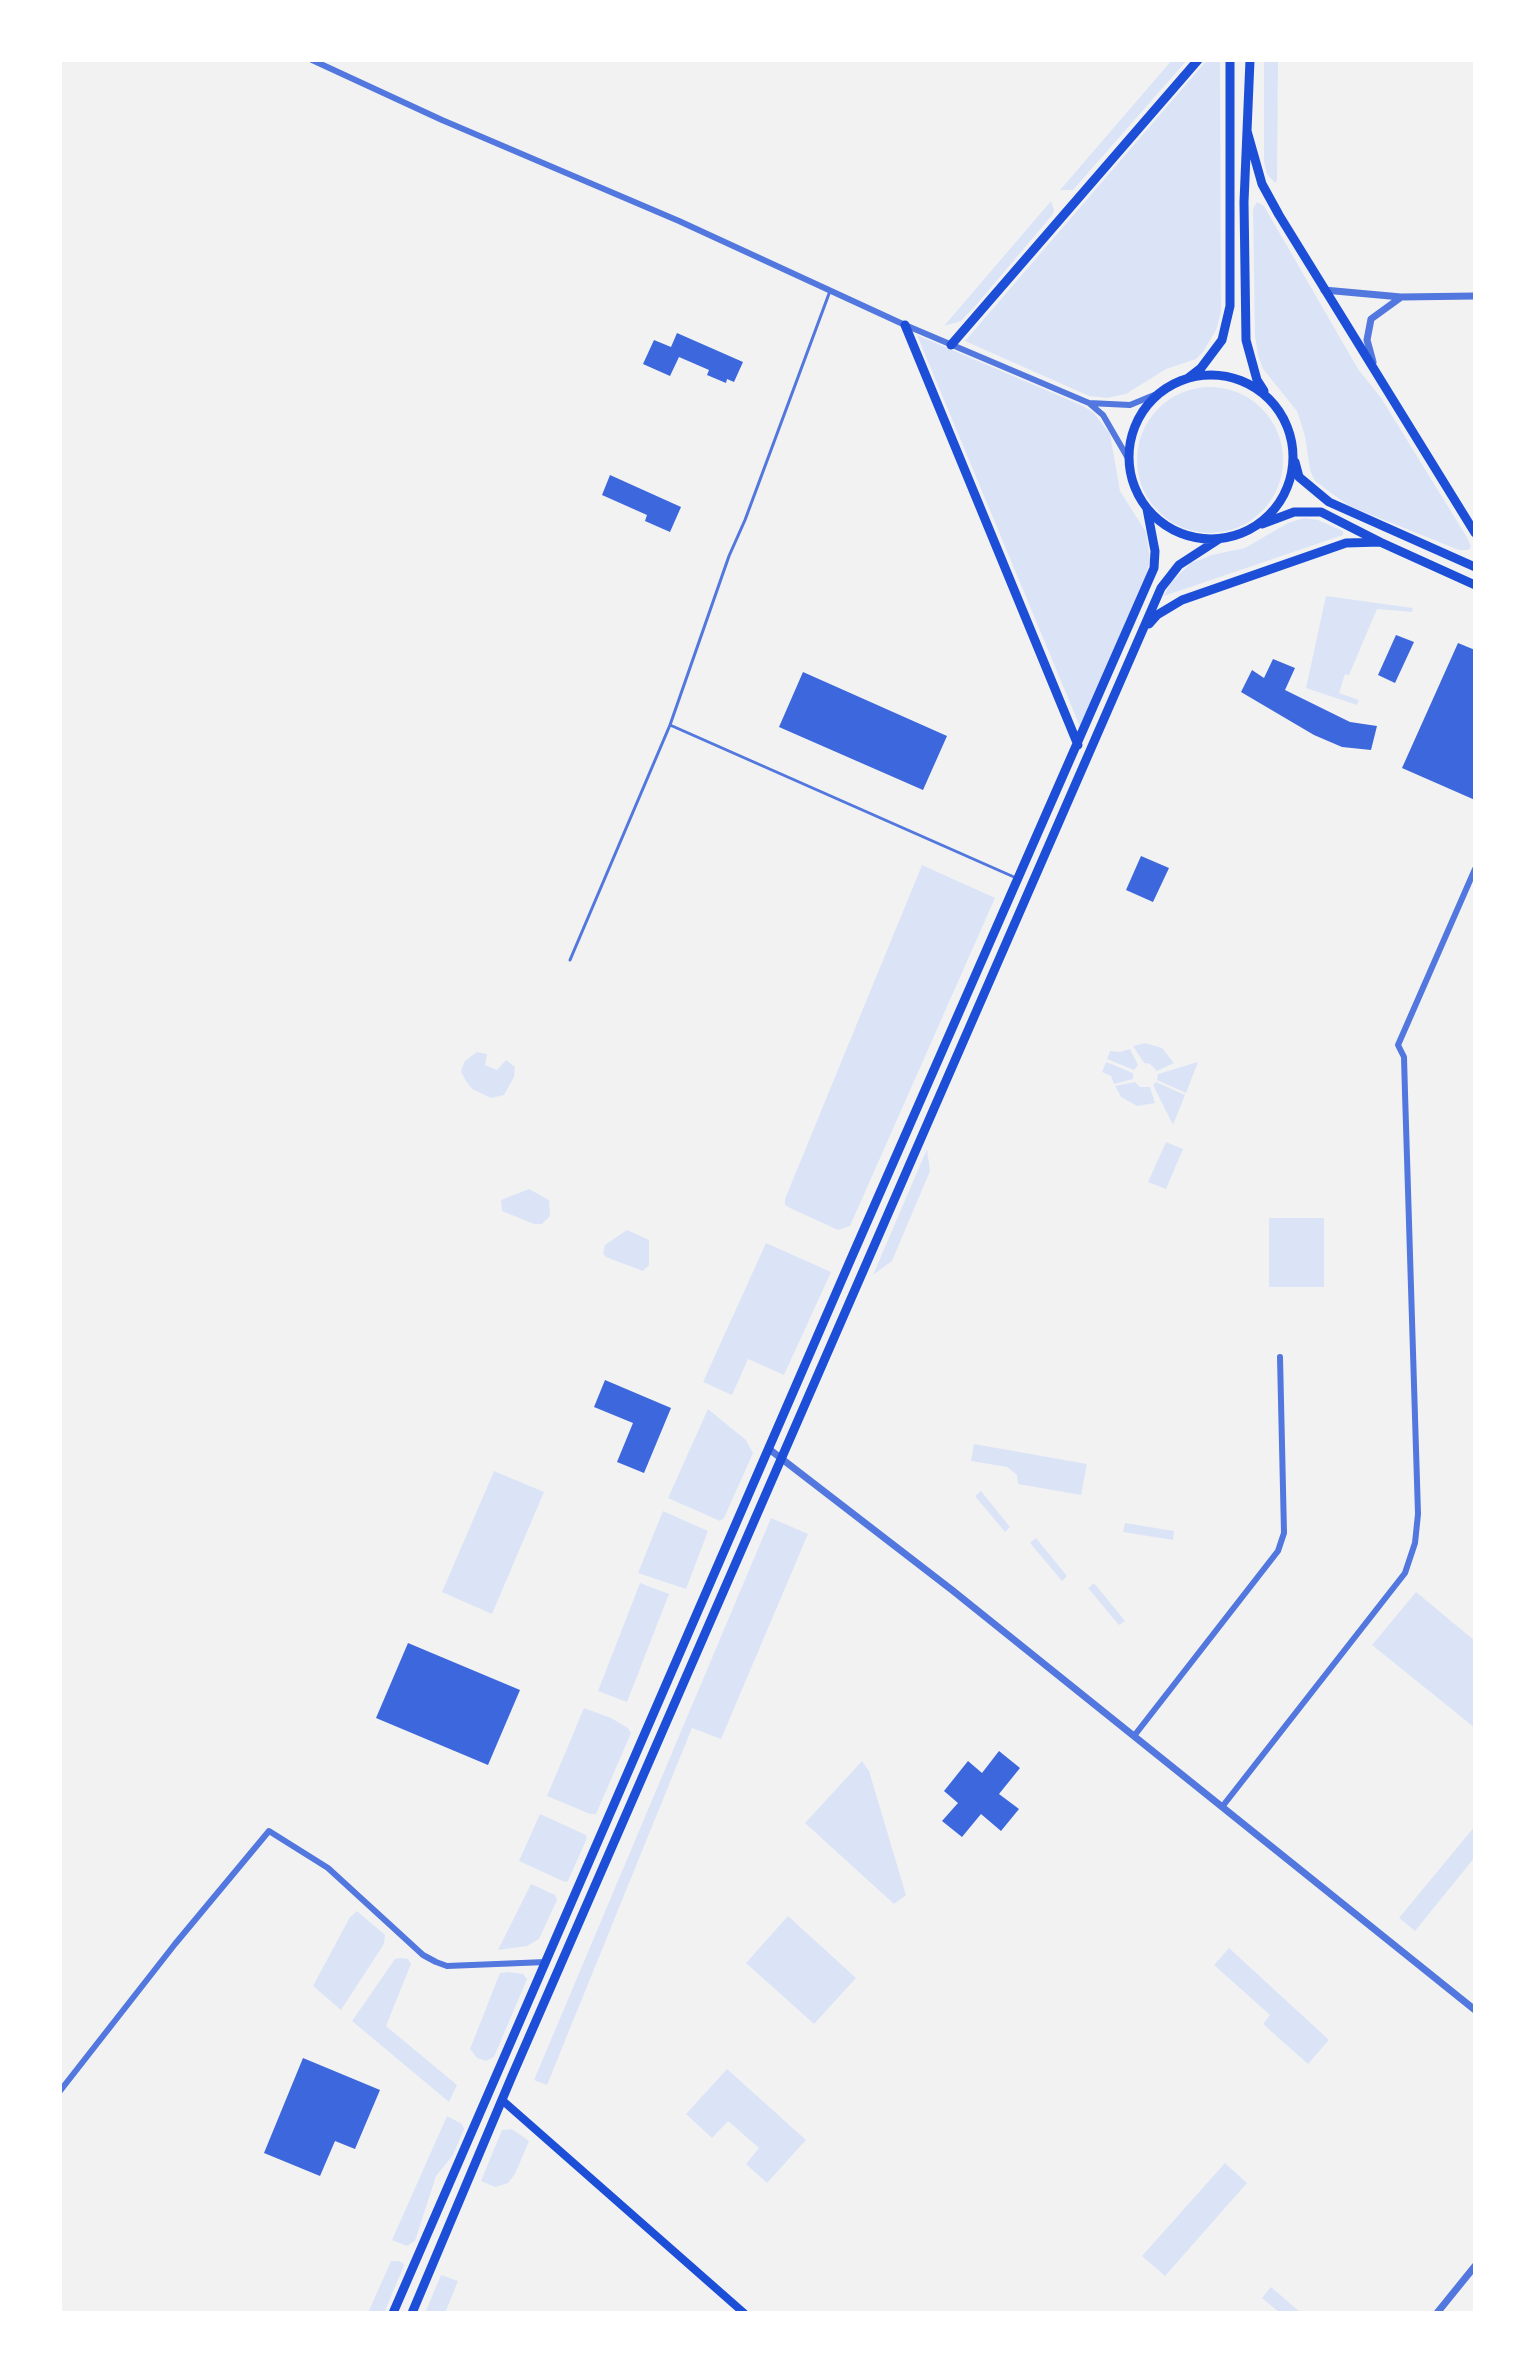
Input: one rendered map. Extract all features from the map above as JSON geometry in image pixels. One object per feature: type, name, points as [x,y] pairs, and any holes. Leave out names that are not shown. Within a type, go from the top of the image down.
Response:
[{"type":"main road","points":[[951,345],[1198,60]]},
{"type":"main road","points":[[393,2313],[1154,568],[1155,551],[1147,509],[1131,477],[1131,441],[1136,423],[1146,407],[1159,393],[1201,368],[1222,340],[1230,306],[1230,60]]},
{"type":"main road","points":[[1250,60],[1244,202],[1246,340],[1257,380],[1282,415],[1291,436],[1299,477],[1329,502],[1475,567]]},
{"type":"main road","points":[[1247,131],[1262,184],[1475,533]]},
{"type":"main road","points":[[905,325],[1078,745]]},
{"type":"main road","points":[[1187,378],[1209,375],[1231,377],[1251,385],[1268,397]]},
{"type":"main road","points":[[1259,525],[1284,496],[1294,459]]},
{"type":"main road","points":[[1147,509],[1161,523],[1199,539],[1240,535],[1294,512],[1321,512],[1475,585]]},
{"type":"main road","points":[[412,2313],[1161,588],[1191,556],[1219,539]]},
{"type":"main road","points":[[1139,640],[1157,615],[1182,600],[1346,543],[1380,542]]},
{"type":"main road","points":[[489,2094],[502,2100],[744,2313]]},
{"type":"street","points":[[312,60],[442,120],[686,224],[905,325],[1089,403],[1103,415],[1129,460]]},
{"type":"street","points":[[1324,290],[1401,297],[1475,296]]},
{"type":"street","points":[[1383,384],[1368,350],[1368,329],[1371,319],[1380,310],[1401,297]]},
{"type":"street","points":[[1089,403],[1130,405],[1159,393]]},
{"type":"street","points":[[1222,1807],[1405,1573],[1415,1543],[1418,1514],[1404,1057],[1398,1045],[1475,869]]},
{"type":"street","points":[[1134,1736],[1278,1551],[1284,1533],[1280,1357]]},
{"type":"street","points":[[769,1449],[1475,2010]]},
{"type":"street","points":[[60,2091],[175,1944],[269,1831],[328,1868],[423,1955],[436,1962],[447,1966],[546,1962]]},
{"type":"street","points":[[1437,2313],[1475,2266]]},
{"type":"lane","points":[[570,960],[670,725],[729,556],[830,291]]},
{"type":"lane","points":[[670,725],[1017,879]]},
{"type":"shaded area","points":[[1172,60],[1187,60],[1073,190],[1060,190]]},
{"type":"shaded area","points":[[1207,60],[1220,60],[1221,312],[1216,330],[1203,352],[1196,359],[1166,369],[1126,394],[1107,398],[1089,396],[965,341]]},
{"type":"shaded area","points":[[1264,60],[1278,60],[1275,183],[1267,174],[1264,162]]},
{"type":"shaded area","points":[[1051,201],[1053,214],[977,304],[961,321],[944,326]]},
{"type":"shaded area","points":[[1257,202],[1264,206],[1358,369],[1381,398],[1468,539],[1471,547],[1468,550],[1459,550],[1349,506],[1315,481],[1297,411],[1263,369],[1258,355],[1253,209]]},
{"type":"shaded area","points":[[917,335],[1081,405],[1093,412],[1110,434],[1120,491],[1146,532],[1150,560],[1081,729]]},
{"type":"shaded area","points":[[1210,387],[1238,393],[1261,409],[1277,432],[1283,460],[1277,488],[1261,511],[1238,527],[1210,533],[1182,527],[1159,511],[1143,488],[1137,460],[1143,432],[1159,409],[1182,393]]},
{"type":"shaded area","points":[[1304,518],[1318,520],[1343,531],[1343,535],[1164,596],[1170,583],[1191,563],[1245,548],[1288,523]]},
{"type":"shaded area","points":[[1326,596],[1413,608],[1412,612],[1377,609],[1339,693],[1359,700],[1357,705],[1306,688]]},
{"type":"shaded area","points":[[922,865],[995,898],[850,1226],[838,1230],[790,1208],[785,1205],[785,1199]]},
{"type":"shaded area","points":[[1145,1043],[1162,1048],[1174,1063],[1157,1071],[1144,1063],[1133,1046]]},
{"type":"shaded area","points":[[1130,1049],[1138,1065],[1134,1070],[1107,1059],[1110,1051]]},
{"type":"shaded area","points":[[477,1052],[487,1054],[485,1065],[497,1070],[506,1060],[515,1067],[514,1077],[504,1095],[491,1098],[472,1089],[466,1081],[462,1068],[465,1061]]},
{"type":"shaded area","points":[[1106,1062],[1133,1073],[1133,1079],[1114,1084],[1111,1076],[1102,1072]]},
{"type":"shaded area","points":[[1198,1062],[1186,1093],[1157,1080],[1158,1074]]},
{"type":"shaded area","points":[[1135,1082],[1140,1087],[1150,1087],[1155,1103],[1137,1106],[1121,1097],[1115,1086]]},
{"type":"shaded area","points":[[1156,1082],[1185,1095],[1173,1125],[1153,1085]]},
{"type":"shaded area","points":[[1166,1142],[1183,1149],[1166,1189],[1148,1182]]},
{"type":"shaded area","points":[[927,1149],[930,1171],[892,1261],[873,1275]]},
{"type":"shaded area","points":[[529,1189],[549,1200],[550,1216],[542,1224],[534,1224],[502,1211],[501,1200]]},
{"type":"shaded area","points":[[1269,1218],[1324,1218],[1324,1287],[1269,1287]]},
{"type":"shaded area","points":[[627,1230],[649,1240],[649,1265],[643,1271],[603,1254],[605,1245]]},
{"type":"shaded area","points":[[766,1243],[831,1272],[784,1375],[748,1359],[732,1395],[703,1382]]},
{"type":"shaded area","points":[[708,1409],[746,1440],[753,1453],[720,1521],[668,1498]]},
{"type":"shaded area","points":[[974,1444],[1087,1464],[1081,1495],[1018,1484],[1017,1475],[1007,1467],[971,1461]]},
{"type":"shaded area","points":[[494,1471],[544,1492],[492,1614],[442,1592]]},
{"type":"shaded area","points":[[981,1491],[1010,1527],[1005,1532],[975,1496]]},
{"type":"shaded area","points":[[663,1511],[708,1531],[686,1589],[638,1573]]},
{"type":"shaded area","points":[[771,1518],[808,1534],[721,1739],[692,1728],[547,2085],[534,2080]]},
{"type":"shaded area","points":[[1125,1523],[1174,1531],[1173,1540],[1123,1532]]},
{"type":"shaded area","points":[[1036,1538],[1067,1576],[1062,1581],[1030,1543]]},
{"type":"shaded area","points":[[640,1583],[669,1594],[627,1702],[598,1691]]},
{"type":"shaded area","points":[[1094,1583],[1125,1621],[1119,1625],[1088,1588]]},
{"type":"shaded area","points":[[1416,1592],[1475,1641],[1475,1728],[1372,1645]]},
{"type":"shaded area","points":[[584,1708],[611,1718],[631,1733],[596,1814],[547,1796]]},
{"type":"shaded area","points":[[862,1761],[869,1771],[906,1895],[894,1904],[805,1823]]},
{"type":"shaded area","points":[[540,1814],[586,1835],[568,1881],[519,1861]]},
{"type":"shaded area","points":[[1475,1826],[1475,1857],[1415,1931],[1399,1918]]},
{"type":"shaded area","points":[[531,1884],[555,1895],[557,1900],[539,1939],[527,1946],[498,1950]]},
{"type":"shaded area","points":[[357,1911],[385,1935],[384,1944],[341,2010],[313,1986],[350,1917]]},
{"type":"shaded area","points":[[788,1916],[856,1978],[814,2024],[746,1963]]},
{"type":"shaded area","points":[[1229,1948],[1329,2040],[1308,2064],[1263,2024],[1270,2015],[1214,1965]]},
{"type":"shaded area","points":[[395,1959],[408,1959],[411,1964],[386,2026],[457,2085],[449,2102],[352,2021]]},
{"type":"shaded area","points":[[500,1973],[523,1974],[527,1979],[494,2057],[486,2061],[477,2058],[470,2049]]},
{"type":"shaded area","points":[[727,2069],[806,2140],[767,2183],[746,2164],[759,2148],[728,2121],[712,2138],[686,2114]]},
{"type":"shaded area","points":[[447,2116],[462,2124],[464,2129],[453,2155],[436,2176],[415,2241],[407,2246],[392,2240]]},
{"type":"shaded area","points":[[512,2129],[529,2141],[515,2174],[508,2183],[495,2187],[481,2181],[502,2130]]},
{"type":"shaded area","points":[[1225,2163],[1247,2183],[1165,2276],[1142,2256]]},
{"type":"shaded area","points":[[391,2261],[404,2264],[384,2313],[368,2313]]},
{"type":"shaded area","points":[[441,2275],[458,2281],[445,2313],[425,2313]]},
{"type":"shaded area","points":[[1271,2287],[1301,2313],[1280,2313],[1262,2298]]},
{"type":"building","points":[[677,333],[743,362],[734,382],[727,379],[726,383],[707,375],[709,370],[679,357],[670,376],[643,364],[654,340],[671,347]]},
{"type":"building","points":[[610,475],[681,507],[670,532],[645,521],[647,515],[602,495]]},
{"type":"building","points":[[1396,635],[1414,642],[1395,683],[1378,675]]},
{"type":"building","points":[[1458,643],[1475,650],[1475,800],[1402,768]]},
{"type":"building","points":[[1273,659],[1295,668],[1285,690],[1350,722],[1377,726],[1371,750],[1342,747],[1314,735],[1241,692],[1252,670],[1264,678]]},
{"type":"building","points":[[803,672],[947,736],[923,790],[779,727]]},
{"type":"building","points":[[1141,856],[1169,868],[1153,902],[1126,890]]},
{"type":"building","points":[[605,1380],[671,1408],[644,1473],[617,1462],[633,1423],[594,1407]]},
{"type":"building","points":[[408,1643],[520,1690],[488,1765],[376,1718]]},
{"type":"building","points":[[999,1751],[1020,1768],[999,1794],[1019,1809],[1001,1831],[981,1814],[962,1837],[942,1821],[958,1803],[944,1791],[968,1761],[982,1773]]},
{"type":"building","points":[[303,2058],[380,2090],[355,2149],[335,2141],[320,2176],[264,2153]]}]
